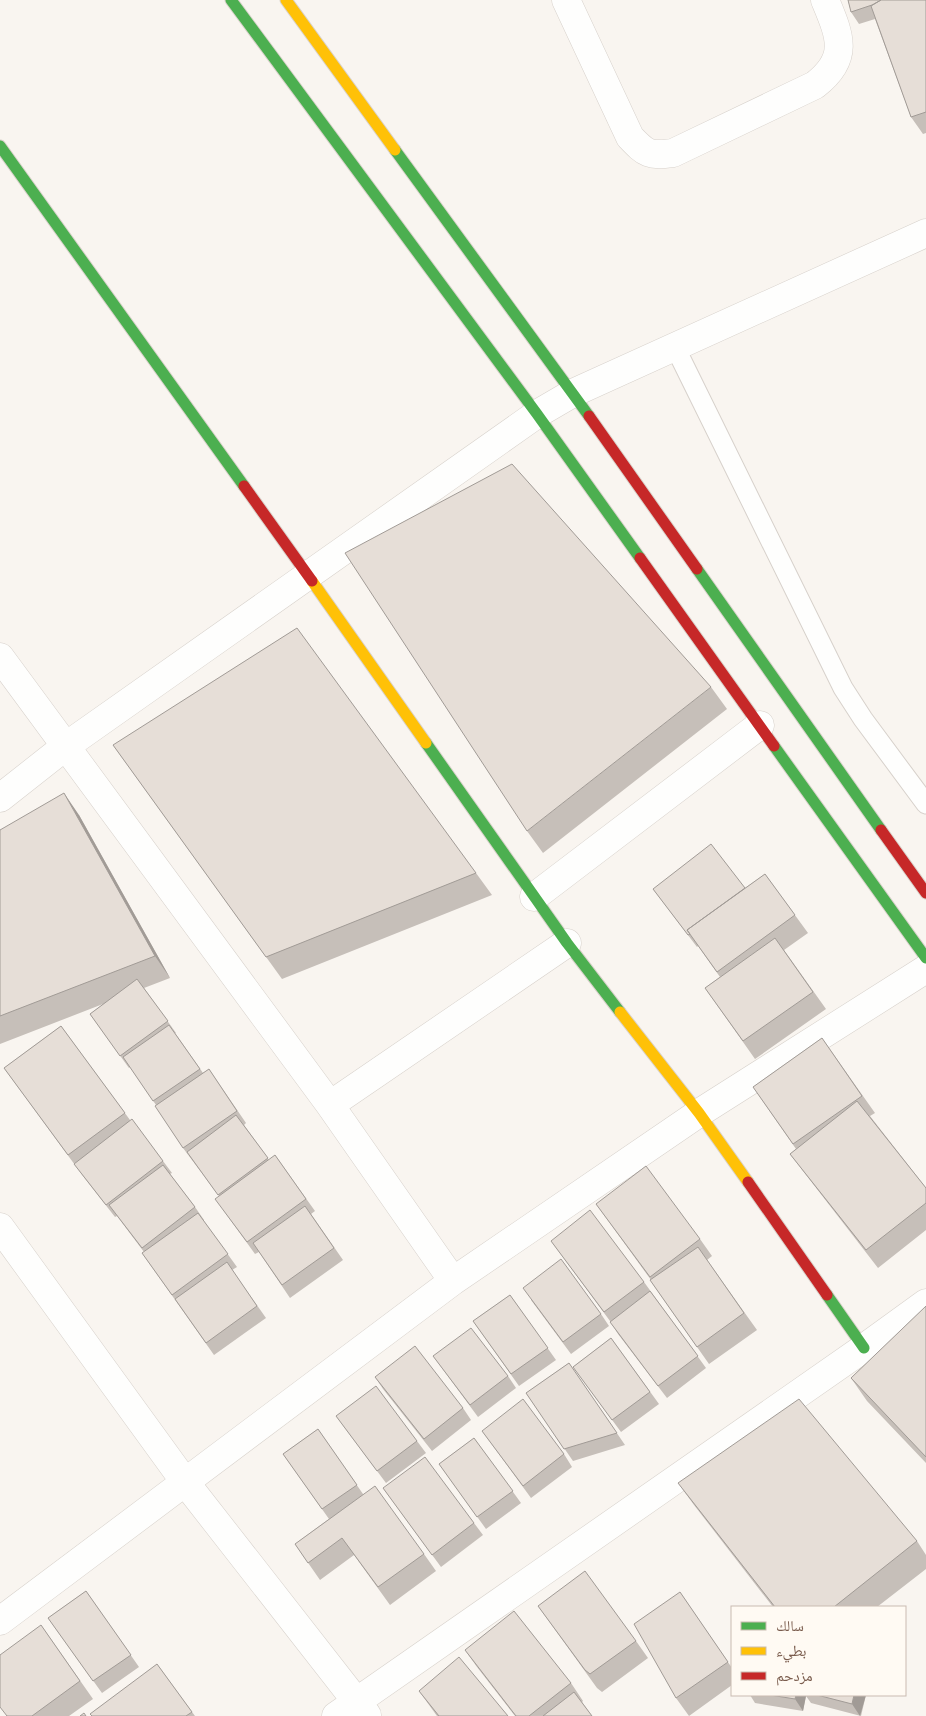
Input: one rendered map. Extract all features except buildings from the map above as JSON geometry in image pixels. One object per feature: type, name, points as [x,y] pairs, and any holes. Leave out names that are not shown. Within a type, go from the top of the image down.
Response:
[{"type":"street","points":[[231,0],[537,414],[926,958]]},
{"type":"street","points":[[286,0],[573,393],[926,893]]},
{"type":"street","points":[[566,0],[630,137],[641,148],[654,156],[673,153],[815,85],[824,78],[835,65],[839,45],[836,27],[825,0]]},
{"type":"street","points":[[0,146],[308,574],[567,943],[699,1113],[864,1348]]},
{"type":"street","points":[[0,798],[66,746],[537,414],[573,393],[926,233]]},
{"type":"street","points":[[0,657],[330,1105],[453,1280]]},
{"type":"street","points":[[534,896],[760,725]]},
{"type":"street","points":[[330,1105],[567,943]]},
{"type":"street","points":[[0,1621],[453,1280],[699,1113],[926,969]]},
{"type":"street","points":[[0,1227],[353,1711],[926,1303]]},
{"type":"lane","points":[[675,347],[843,688],[863,719],[926,804]]},
{"type":"traffic: fast","points":[[231,0],[537,414],[640,558]]},
{"type":"traffic: fast","points":[[0,146],[244,486]]},
{"type":"traffic: fast","points":[[395,150],[589,416]]},
{"type":"traffic: fast","points":[[697,569],[881,830]]},
{"type":"traffic: fast","points":[[426,743],[567,943],[620,1012]]},
{"type":"traffic: fast","points":[[774,746],[926,958]]},
{"type":"traffic: fast","points":[[827,1295],[864,1348]]},
{"type":"traffic: slow","points":[[286,0],[395,150]]},
{"type":"traffic: slow","points":[[312,581],[426,743]]},
{"type":"traffic: slow","points":[[620,1012],[699,1113],[748,1182]]},
{"type":"traffic: jam","points":[[589,416],[697,569]]},
{"type":"traffic: jam","points":[[244,486],[312,581]]},
{"type":"traffic: jam","points":[[640,558],[774,746]]},
{"type":"traffic: jam","points":[[881,830],[926,893]]},
{"type":"traffic: jam","points":[[748,1182],[827,1295]]}]
